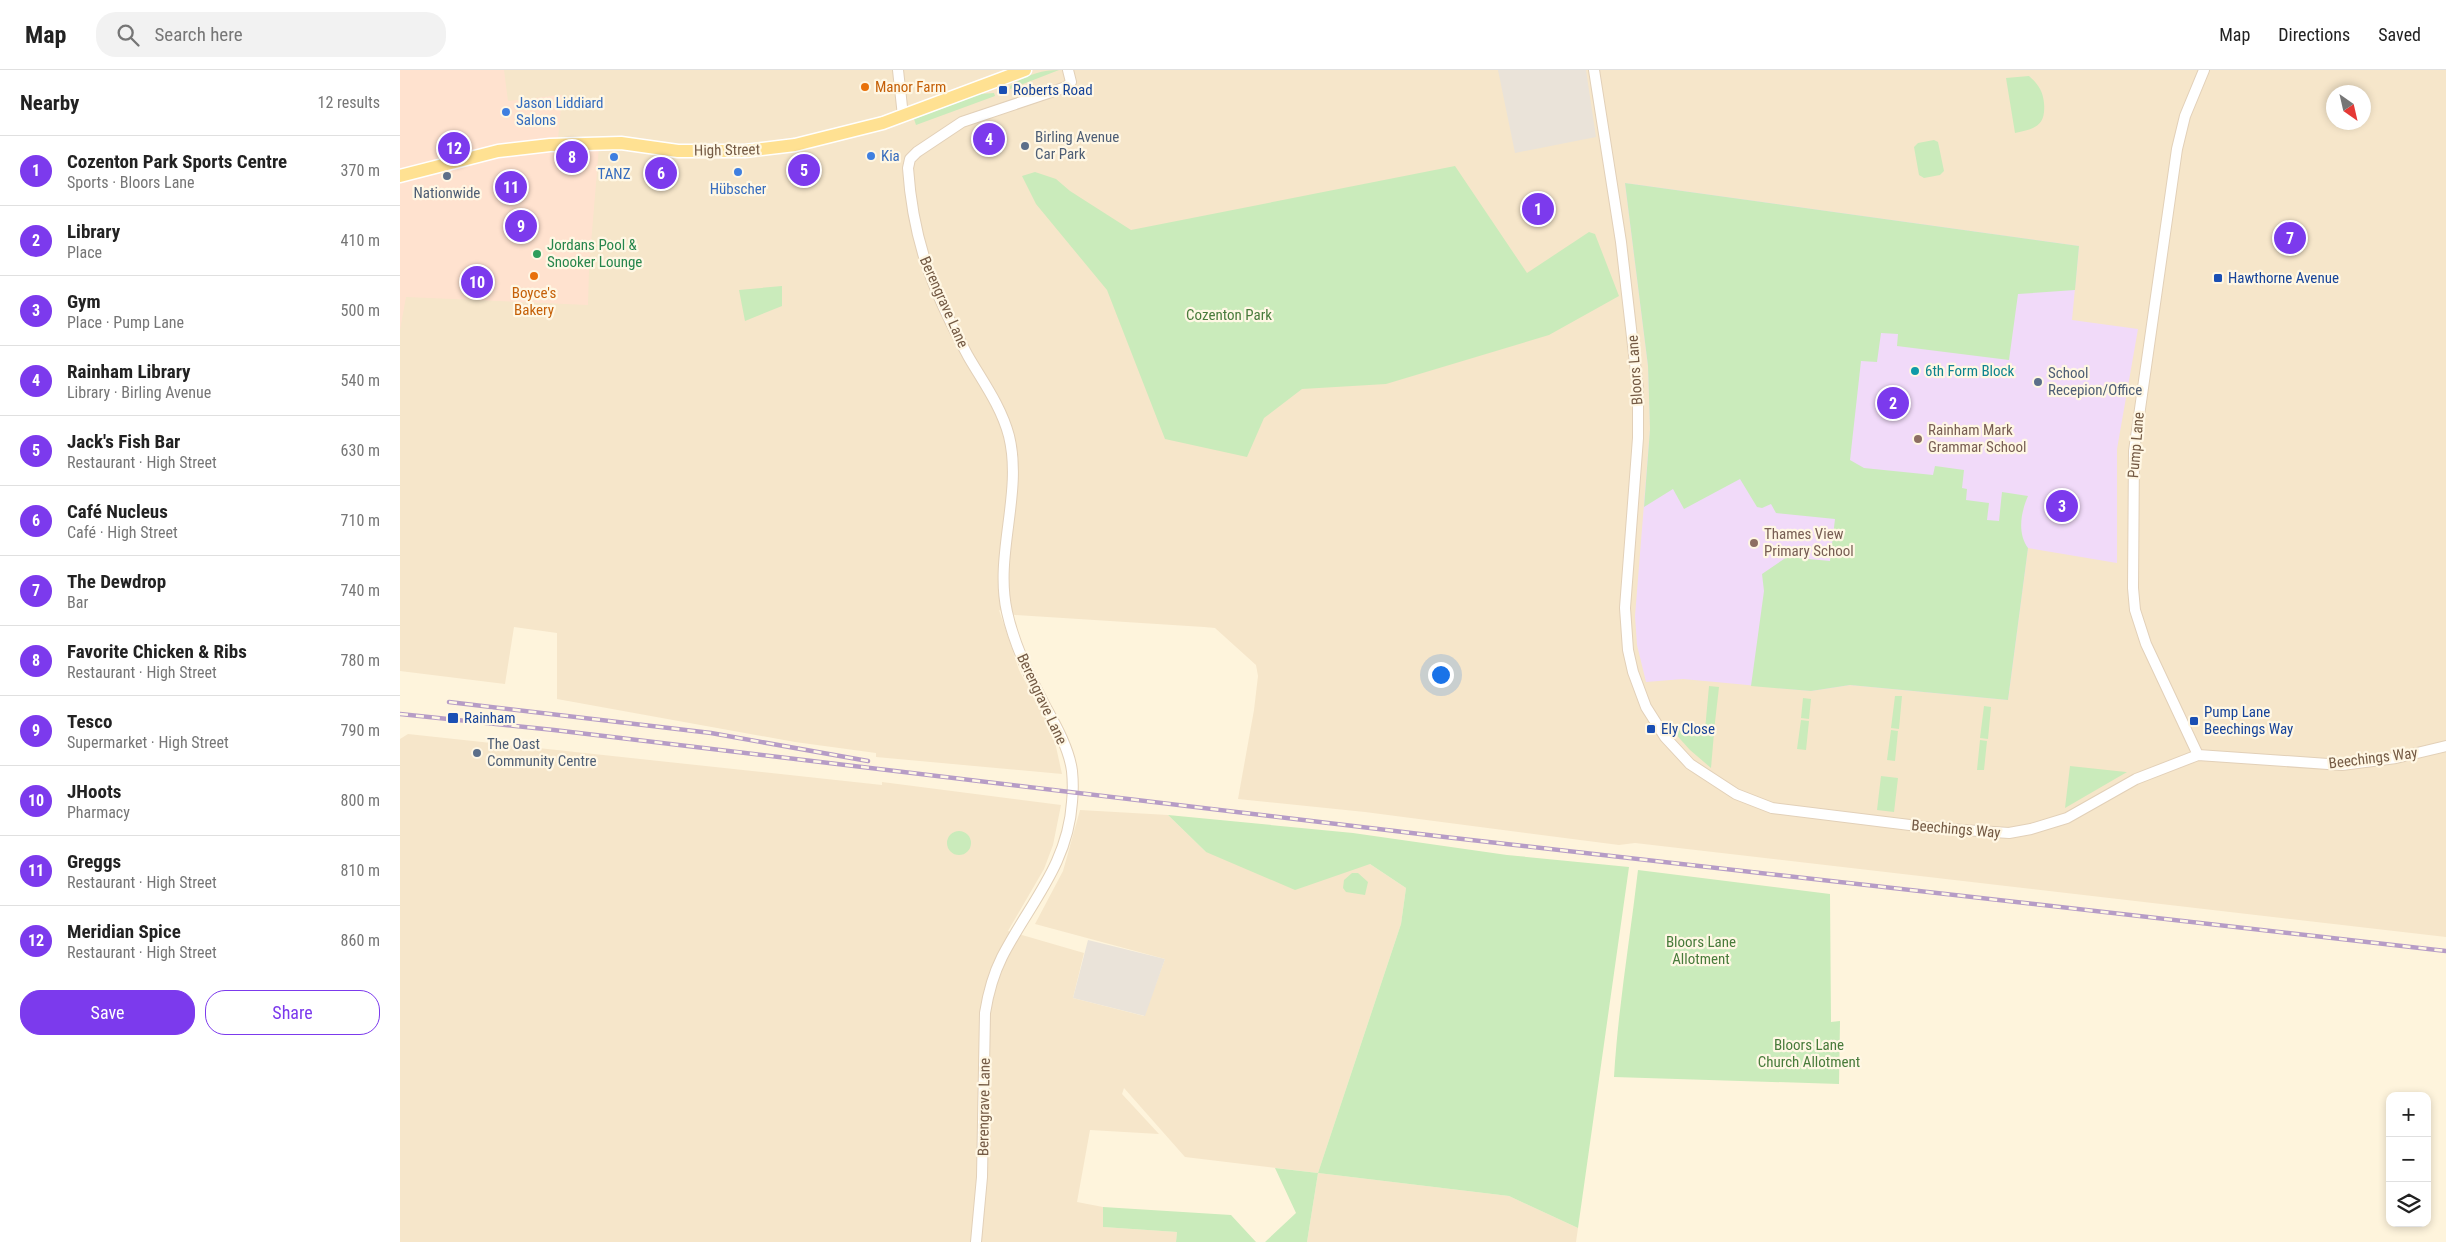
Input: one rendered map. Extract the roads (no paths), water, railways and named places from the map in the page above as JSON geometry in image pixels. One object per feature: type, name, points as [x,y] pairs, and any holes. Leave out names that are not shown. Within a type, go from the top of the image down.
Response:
[{"type":"main road","name":"High Street","points":[[400,176],[498,150],[550,144],[621,143],[678,151],[771,149],[844,134],[903,116],[1025,70]]},
{"type":"street","points":[[898,70],[903,116]]},
{"type":"street","name":"Berengrave Lane","points":[[976,1242],[982,1177],[985,1013],[988,997],[1001,958],[1052,874],[1066,843],[1072,802],[1072,770],[1061,738],[1017,645],[1006,611],[1006,539],[1012,474],[1009,438],[999,408],[964,348],[924,262],[912,206],[908,168],[910,159],[927,144],[962,122],[1066,87],[1071,82],[1068,70]]},
{"type":"street","name":"Bloors Lane","points":[[1594,70],[1621,242],[1638,388],[1637,446],[1625,608],[1627,641],[1633,672]]},
{"type":"street","name":"Pump Lane","points":[[2198,755],[2140,628],[2133,588],[2132,517],[2134,450],[2175,157],[2182,122],[2204,70]]},
{"type":"street","name":"Beechings Way","points":[[1633,672],[1642,699],[1656,725],[1673,747],[1690,764],[1736,794],[1772,808],[1795,812],[1966,831],[2009,833],[2031,829],[2067,818],[2136,779],[2198,755],[2342,764],[2396,758],[2446,746]]},
{"type":"railway","points":[[449,702],[711,733],[868,761]]},
{"type":"railway","points":[[400,714],[554,730],[1445,837],[2446,951]]},
{"type":"place","name":"Manor Farm","points":[[865,87]]},
{"type":"place","name":"Roberts Road","points":[[1003,90]]},
{"type":"place","name":"Jason Liddiard Salons","points":[[506,112]]},
{"type":"place","name":"Rainham Library","points":[[989,139]]},
{"type":"place","name":"Birling Avenue Car Park","points":[[1025,146]]},
{"type":"place","name":"Meridian Spice","points":[[454,148]]},
{"type":"place","name":"Kia","points":[[871,156]]},
{"type":"place","name":"Favorite Chicken & Ribs","points":[[572,157]]},
{"type":"place","name":"TANZ","points":[[614,157]]},
{"type":"place","name":"Jack's Fish Bar","points":[[804,170]]},
{"type":"place","name":"Hübscher","points":[[738,172]]},
{"type":"place","name":"Café Nucleus","points":[[661,173]]},
{"type":"place","name":"Nationwide","points":[[447,176]]},
{"type":"place","name":"Greggs","points":[[511,187]]},
{"type":"place","name":"Cozenton Park Sports Centre","points":[[1538,209]]},
{"type":"place","name":"Tesco","points":[[521,226]]},
{"type":"place","name":"The Dewdrop","points":[[2290,238]]},
{"type":"place","name":"Jordans Pool & Snooker Lounge","points":[[537,254]]},
{"type":"place","name":"Boyce's Bakery","points":[[534,276]]},
{"type":"place","name":"Hawthorne Avenue","points":[[2218,278]]},
{"type":"place","name":"JHoots","points":[[477,282]]},
{"type":"place","name":"6th Form Block","points":[[1915,371]]},
{"type":"place","name":"School Recepion/Office","points":[[2038,382]]},
{"type":"place","name":"Library","points":[[1893,403]]},
{"type":"place","name":"Rainham Mark Grammar School","points":[[1918,439]]},
{"type":"place","name":"Gym","points":[[2062,506]]},
{"type":"place","name":"Thames View Primary School","points":[[1754,543]]},
{"type":"place","name":"Rainham","points":[[453,718]]},
{"type":"place","name":"Pump Lane Beechings Way","points":[[2194,721]]},
{"type":"place","name":"Ely Close","points":[[1651,729]]},
{"type":"place","name":"The Oast Community Centre","points":[[477,753]]},
{"type":"park label","name":"Cozenton Park","points":[[1229,315]]},
{"type":"park label","name":"Bloors Lane Allotment","points":[[1701,950]]},
{"type":"park label","name":"Bloors Lane Church Allotment","points":[[1809,1054]]}]
